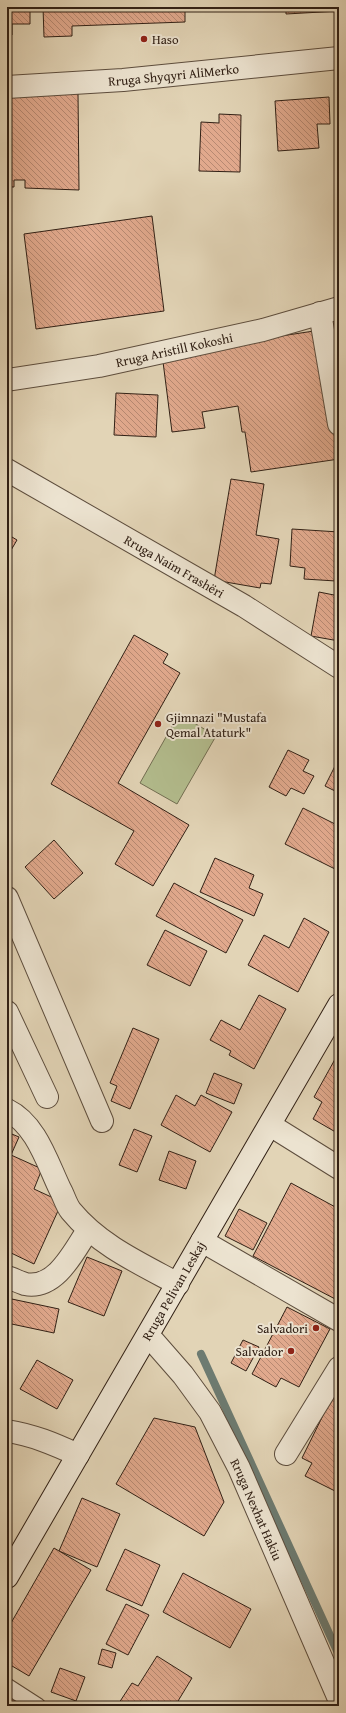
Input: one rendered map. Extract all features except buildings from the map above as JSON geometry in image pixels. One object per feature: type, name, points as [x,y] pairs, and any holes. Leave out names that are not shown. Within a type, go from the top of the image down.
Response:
[{"type":"street","name":"Rruga Shyqyri AliMerko","points":[[7,87],[123,80],[339,58]]},
{"type":"street","name":"Rruga Aristill Kokoshi","points":[[7,380],[98,366],[263,330],[329,311]]},
{"type":"street","points":[[329,311],[339,424]]},
{"type":"street","name":"Rruga Naim Frashëri","points":[[7,470],[244,606],[339,667]]},
{"type":"street","points":[[7,898],[102,1121]]},
{"type":"street","name":"Rruga Pelivan Leskaj","points":[[7,1577],[339,1005]]},
{"type":"street","points":[[7,1012],[46,1097]]},
{"type":"street","points":[[7,1110],[16,1114],[34,1134],[70,1209],[88,1230],[108,1246],[178,1284]]},
{"type":"street","points":[[270,1125],[339,1168]]},
{"type":"street","points":[[7,1277],[26,1284],[44,1282],[60,1272],[88,1230]]},
{"type":"street","points":[[202,1241],[339,1320]]},
{"type":"street","name":"Rruga Nexhat Hakiu","points":[[148,1335],[183,1375],[214,1419],[239,1468],[339,1699]]},
{"type":"street","points":[[286,1454],[339,1368]]},
{"type":"street","points":[[7,1430],[24,1433],[47,1440],[78,1455]]},
{"type":"lane","points":[[7,1686],[38,1706]]},
{"type":"green space","points":[[179,714],[216,736],[177,804],[140,783]]},
{"type":"waterway","points":[[201,1354],[339,1655]]},
{"type":"place","name":"Haso","points":[[144,39]]},
{"type":"place","name":"Gjimnazi \"Mustafa Qemal Ataturk\"","points":[[158,724]]},
{"type":"place","name":"Salvadori","points":[[316,1328]]},
{"type":"place","name":"Salvador","points":[[291,1351]]}]
